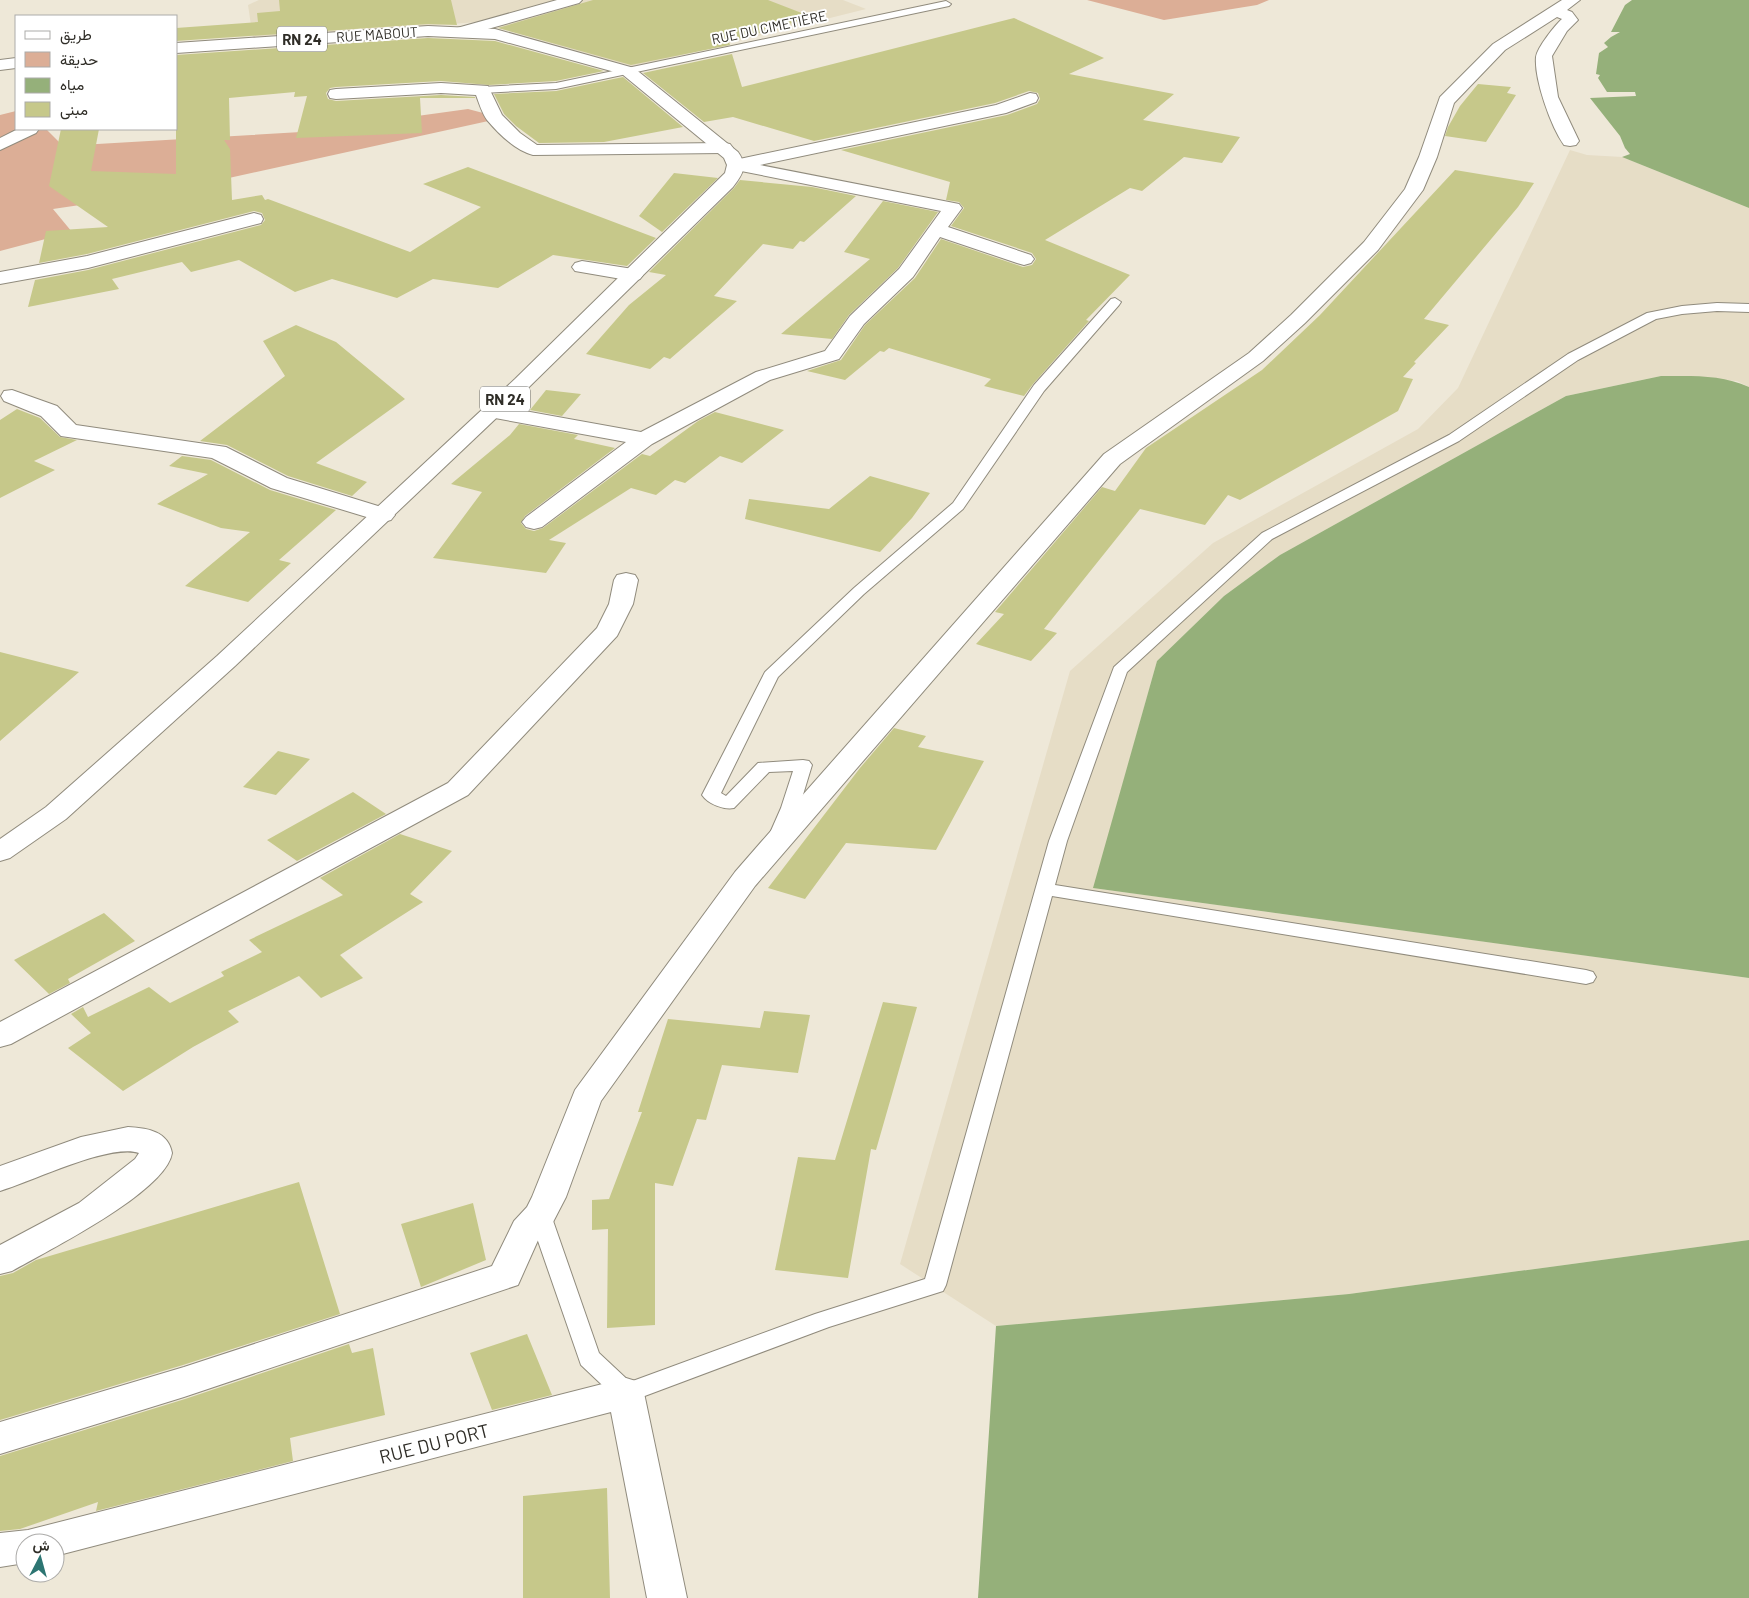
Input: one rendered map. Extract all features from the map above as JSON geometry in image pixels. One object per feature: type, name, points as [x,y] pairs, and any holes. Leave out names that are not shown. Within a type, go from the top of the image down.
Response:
[{"type":"street","points":[[463,31],[574,0]]},
{"type":"street","points":[[0,1438],[184,1382],[506,1275],[526,1230],[540,1215],[549,1197],[586,1098],[746,879],[772,847],[1112,459],[1256,356],[1298,319],[1371,246],[1414,190],[1428,157],[1446,101],[1499,47],[1564,5],[1570,20],[1561,28],[1544,56],[1550,97],[1570,141]]},
{"type":"street","name":"RUE MABOUT","points":[[178,48],[428,31],[463,31]]},
{"type":"street","name":"RN 24","points":[[0,852],[56,813],[226,661],[492,411],[727,183],[734,174],[730,156],[628,71],[525,41],[495,34],[463,31]]},
{"type":"street","points":[[0,65],[15,63]]},
{"type":"street","points":[[336,94],[441,88],[482,90],[494,117],[514,137],[533,150],[730,156],[964,117],[1000,109],[1030,98]]},
{"type":"street","points":[[0,145],[28,130]]},
{"type":"street","points":[[534,522],[644,439],[763,376],[832,354],[856,320],[906,273],[953,208],[815,182],[730,156]]},
{"type":"street","points":[[0,278],[88,262],[254,219]]},
{"type":"street","points":[[936,230],[1024,258]]},
{"type":"street","points":[[582,267],[633,275]]},
{"type":"street","points":[[12,396],[49,411],[69,431],[218,452],[279,483],[383,515]]},
{"type":"street","points":[[492,411],[644,439]]},
{"type":"street","points":[[0,1036],[458,789],[608,631],[621,604],[626,580]]},
{"type":"street","points":[[0,1179],[80,1150],[128,1139],[146,1140],[154,1146],[155,1150],[154,1159],[148,1168],[91,1212],[0,1261]]},
{"type":"street","points":[[626,1393],[667,1598]]},
{"type":"street","name":"RUE DU PORT","points":[[65,1536],[626,1393]]},
{"type":"street","points":[[0,1550],[15,1548]]},
{"type":"lane","name":"RUE DU CIMETIÈRE","points":[[482,90],[556,86],[946,4]]},
{"type":"lane","points":[[772,847],[790,808],[803,765],[764,767],[728,804],[710,795],[771,675],[859,591],[958,506],[1039,388],[1115,302]]},
{"type":"lane","points":[[540,1215],[588,1358],[626,1393],[823,1320],[935,1286],[1058,841],[1120,670],[1267,536],[1454,438],[1573,357],[1652,316],[1682,310],[1717,307],[1749,308]]},
{"type":"lane","points":[[1044,889],[1586,977]]},
{"type":"shaded area","points":[[259,0],[843,0],[866,9],[633,67],[478,22],[253,39],[248,5]]},
{"type":"shaded area","points":[[1570,150],[1587,155],[1622,157],[1749,208],[1749,387],[1737,381],[1661,376],[1566,396],[1280,555],[1224,596],[1157,661],[1094,888],[1749,978],[1749,1240],[1349,1294],[996,1326],[900,1264],[1070,671],[1213,543],[1418,429],[1458,388]]},
{"type":"green space","points":[[1087,0],[1269,0],[1257,5],[1164,20]]},
{"type":"green space","points":[[468,109],[502,118],[161,193],[53,209],[72,232],[0,251],[0,115],[15,111],[15,130],[47,130],[63,146],[301,132]]},
{"type":"water","points":[[1632,0],[1749,0],[1749,208],[1622,157],[1630,154],[1620,136],[1590,98],[1636,96],[1635,92],[1607,92],[1598,78],[1600,75],[1596,74],[1599,53],[1608,47],[1604,43],[1620,32],[1611,32],[1625,5]]},
{"type":"water","points":[[1661,376],[1717,378],[1749,387],[1749,978],[1093,888],[1157,661],[1224,596],[1280,555],[1566,396]]},
{"type":"water","points":[[1749,1240],[1749,1598],[978,1598],[996,1326],[1349,1294]]},
{"type":"building","points":[[279,0],[451,0],[457,25],[428,24],[178,41],[178,28],[258,22],[257,13],[280,11]]},
{"type":"building","points":[[593,0],[768,0],[812,17],[729,42],[730,45],[631,65],[498,28]]},
{"type":"building","points":[[1014,18],[1104,58],[1069,74],[1174,94],[1143,120],[1240,137],[1222,163],[1184,157],[1142,191],[1130,188],[1045,240],[1130,275],[1086,320],[1089,321],[1024,396],[984,386],[991,379],[889,348],[884,352],[880,351],[845,380],[807,371],[841,360],[865,325],[915,278],[941,239],[1023,267],[1032,265],[1036,259],[1032,253],[951,226],[964,208],[959,202],[946,200],[950,182],[841,150],[1007,115],[1037,104],[1040,99],[1038,93],[1029,91],[995,103],[814,141],[733,117],[704,122],[643,73],[732,54],[742,87]]},
{"type":"building","points":[[428,38],[495,41],[604,71],[556,81],[489,85],[441,81],[336,87],[330,88],[326,93],[328,99],[336,101],[441,95],[475,97],[420,98],[422,133],[296,138],[307,96],[294,97],[295,92],[229,98],[230,140],[224,140],[230,149],[232,200],[262,195],[265,200],[268,199],[410,252],[481,207],[423,184],[468,167],[656,238],[627,266],[553,255],[498,288],[433,279],[397,298],[332,279],[295,292],[239,260],[191,272],[182,262],[112,279],[119,289],[28,307],[35,280],[88,270],[261,225],[265,220],[262,213],[254,211],[87,254],[39,263],[46,231],[108,227],[49,186],[61,130],[99,130],[91,171],[176,174],[178,55]]},
{"type":"building","points":[[623,77],[683,127],[604,142],[539,143],[516,126],[504,114],[494,94],[556,91]]},
{"type":"building","points":[[1478,84],[1511,87],[1507,93],[1516,95],[1486,142],[1445,136],[1460,106]]},
{"type":"building","points":[[1455,170],[1534,183],[1518,207],[1424,319],[1449,325],[1414,362],[1416,363],[1403,377],[1413,379],[1398,411],[1240,500],[1228,495],[1205,525],[1140,509],[1044,629],[1057,633],[1031,661],[976,644],[1004,614],[995,612],[1102,487],[1115,491],[1146,448],[1262,370],[1320,315]]},
{"type":"building","points":[[674,173],[718,178],[662,232],[639,216]]},
{"type":"building","points":[[740,180],[812,187],[856,196],[804,242],[800,241],[793,249],[763,244],[714,296],[737,301],[670,359],[664,357],[650,369],[586,354],[629,305],[666,275],[649,272]]},
{"type":"building","points":[[883,201],[938,212],[898,268],[849,315],[832,339],[781,334],[870,259],[844,252]]},
{"type":"building","points":[[296,325],[336,342],[405,399],[316,463],[367,482],[352,496],[288,476],[227,445],[200,441],[285,376],[263,341]]},
{"type":"building","points":[[546,390],[581,394],[562,416],[530,410]]},
{"type":"building","points":[[17,409],[40,418],[60,437],[77,440],[34,461],[55,470],[0,498],[0,420]]},
{"type":"building","points":[[715,412],[784,430],[742,463],[720,456],[685,483],[675,480],[656,495],[631,488],[549,540],[566,543],[546,573],[433,558],[482,492],[451,484],[510,435],[519,424],[578,435],[574,439],[615,448],[525,516],[521,523],[526,529],[534,531],[543,528],[642,454],[650,456],[698,421]]},
{"type":"building","points":[[182,456],[211,460],[270,490],[336,510],[279,560],[291,563],[248,602],[185,586],[250,532],[221,528],[157,504],[208,474],[169,466]]},
{"type":"building","points":[[870,476],[930,493],[912,518],[880,552],[745,519],[749,499],[829,509]]},
{"type":"building","points":[[0,652],[79,672],[0,741]]},
{"type":"building","points":[[894,728],[926,736],[918,747],[984,761],[936,850],[846,843],[805,899],[768,888],[860,768]]},
{"type":"building","points":[[278,751],[310,759],[276,795],[243,787]]},
{"type":"building","points":[[353,792],[386,814],[297,861],[267,840]]},
{"type":"building","points":[[400,834],[452,851],[410,894],[423,902],[340,955],[363,978],[321,998],[299,976],[228,1011],[239,1022],[193,1047],[123,1091],[68,1048],[91,1033],[71,1014],[83,1007],[88,1017],[149,987],[170,1003],[224,976],[221,972],[262,952],[249,940],[343,895],[320,878]]},
{"type":"building","points":[[104,913],[135,941],[68,979],[70,983],[49,994],[14,960]]},
{"type":"building","points":[[883,1002],[917,1007],[876,1150],[871,1149],[848,1278],[775,1270],[798,1157],[835,1160]]},
{"type":"building","points":[[764,1011],[810,1015],[798,1073],[722,1065],[706,1120],[697,1119],[673,1186],[655,1183],[655,1325],[607,1328],[608,1229],[592,1230],[592,1200],[609,1199],[642,1112],[638,1112],[668,1019],[760,1028]]},
{"type":"building","points":[[299,1182],[340,1314],[183,1365],[0,1420],[0,1276],[13,1273],[36,1260]]},
{"type":"building","points":[[473,1203],[486,1260],[421,1287],[401,1224]]},
{"type":"building","points":[[527,1334],[552,1395],[492,1410],[470,1353]]},
{"type":"building","points":[[349,1344],[352,1353],[373,1348],[385,1415],[290,1438],[293,1461],[96,1511],[98,1502],[20,1529],[0,1531],[0,1456],[185,1399]]},
{"type":"building","points":[[607,1488],[610,1598],[523,1598],[523,1496]]}]
